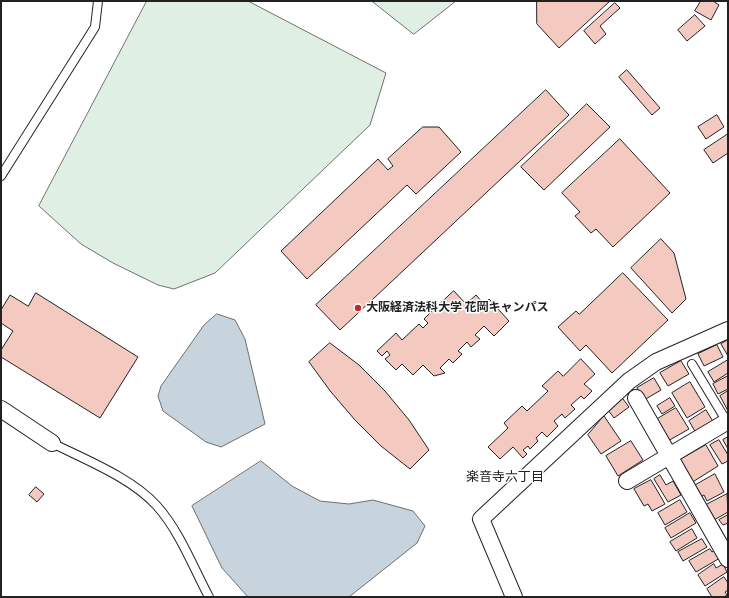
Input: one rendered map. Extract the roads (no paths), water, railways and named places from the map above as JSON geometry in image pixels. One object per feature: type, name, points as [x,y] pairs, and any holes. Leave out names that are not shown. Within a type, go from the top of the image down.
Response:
[{"type":"street","points":[[514,597],[481,519],[629,381],[656,362],[728,330]]},
{"type":"street","points":[[636,398],[728,559]]},
{"type":"street","points":[[1,409],[52,443]]},
{"type":"street","points":[[627,481],[727,422]]},
{"type":"lane","points":[[1,176],[95,27],[98,1]]},
{"type":"lane","points":[[692,364],[727,422]]},
{"type":"lane","points":[[52,443],[130,484],[157,506],[176,533],[209,597]]},
{"type":"place","name":"大阪経済法科大学 花岡キャンパス","points":[[358,308]]},
{"type":"district","name":"楽音寺六丁目","points":[[505,477]]}]
